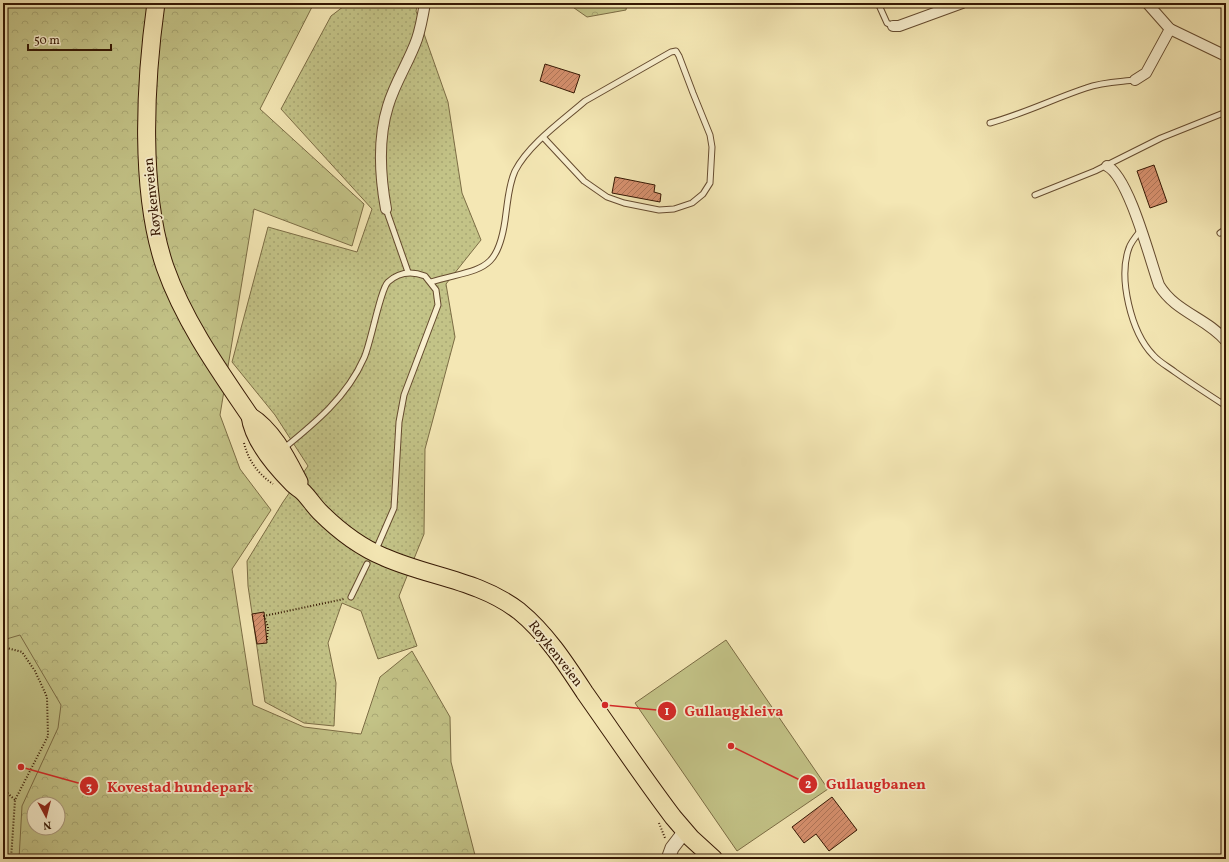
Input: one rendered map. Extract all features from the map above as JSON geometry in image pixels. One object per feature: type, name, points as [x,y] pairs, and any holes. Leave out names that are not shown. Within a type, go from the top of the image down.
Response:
[{"type":"highway","name":"Røykenveien","points":[[156,3],[149,66],[147,114],[150,193],[157,238],[165,266],[185,312],[207,350],[250,416],[256,420],[276,454],[302,491],[333,525],[366,548],[396,562],[484,590],[502,599],[526,617],[542,634],[563,661],[656,794],[685,831],[714,859]]},
{"type":"street","points":[[386,208],[382,174],[382,129],[388,105],[417,39],[425,3]]},
{"type":"street","points":[[892,26],[899,26],[962,3]]},
{"type":"street","points":[[1147,3],[1170,29],[1226,56]]},
{"type":"street","points":[[1135,80],[1146,73],[1170,29]]},
{"type":"street","points":[[1107,166],[1111,168],[1127,192],[1157,279],[1163,292],[1181,310],[1208,326],[1226,341]]},
{"type":"street","points":[[673,857],[672,848],[685,831]]},
{"type":"lane","points":[[878,3],[888,23],[892,26]]},
{"type":"lane","points":[[431,282],[471,272],[492,259],[502,240],[509,190],[514,173],[525,156],[543,137],[592,96],[671,52],[676,51],[682,63],[692,94],[710,135],[712,147],[710,183],[703,194],[692,203],[674,210],[647,209],[624,203],[589,186],[543,137]]},
{"type":"lane","points":[[990,123],[1009,118],[1086,88],[1103,83],[1135,80]]},
{"type":"lane","points":[[1035,195],[1107,166],[1161,138],[1226,112]]},
{"type":"lane","points":[[386,208],[408,272]]},
{"type":"lane","points":[[1220,234],[1226,229]]},
{"type":"lane","points":[[1141,230],[1129,247],[1125,270],[1125,282],[1130,310],[1136,328],[1146,346],[1161,363],[1226,406]]},
{"type":"lane","points":[[276,454],[312,426],[339,398],[346,388],[368,349],[385,286],[397,276],[408,272],[425,276],[431,282],[437,296],[436,313],[404,395],[399,422],[394,508],[378,545]]},
{"type":"lane","points":[[351,597],[367,564]]},
{"type":"path","points":[[243,439],[252,464],[266,479],[278,488]]},
{"type":"path","points":[[267,640],[268,627],[264,616],[351,597]]},
{"type":"path","points":[[3,647],[22,652],[35,671],[47,697],[48,736],[15,800],[11,859]]},
{"type":"path","points":[[3,788],[15,800]]},
{"type":"path","points":[[658,821],[666,842]]},
{"type":"path","points":[[673,857],[691,859]]},
{"type":"green space","points":[[3,3],[314,3],[260,109],[364,204],[352,246],[254,209],[220,415],[240,469],[271,510],[232,569],[253,705],[304,727],[361,734],[380,677],[412,651],[450,717],[451,762],[476,859],[3,859]]},
{"type":"green space","points":[[348,3],[418,3],[416,11],[448,102],[462,193],[481,240],[446,284],[455,337],[425,449],[424,534],[399,596],[417,646],[378,659],[361,611],[342,603],[328,643],[336,683],[334,726],[304,723],[265,702],[248,586],[247,561],[283,502],[308,466],[275,415],[232,362],[268,227],[357,252],[372,209],[281,109],[331,16]]},
{"type":"green space","points":[[567,3],[627,3],[626,10],[587,17]]},
{"type":"green space","points":[[20,635],[61,705],[58,728],[22,806],[19,859],[3,859],[3,640]]},
{"type":"green space","points":[[726,640],[828,789],[737,851],[635,703]]},
{"type":"building","points":[[545,64],[580,75],[574,93],[540,81]]},
{"type":"building","points":[[1154,165],[1167,202],[1150,208],[1137,171]]},
{"type":"building","points":[[615,177],[655,185],[654,192],[661,194],[660,202],[612,193]]},
{"type":"building","points":[[264,612],[267,643],[257,644],[252,614]]},
{"type":"building","points":[[832,797],[857,830],[829,851],[816,834],[804,843],[792,827]]},
{"type":"place","name":"Gullaugkleiva","points":[[605,705]]},
{"type":"place","name":"Gullaugbanen","points":[[731,746]]},
{"type":"place","name":"Kovestad hundepark","points":[[21,767]]}]
